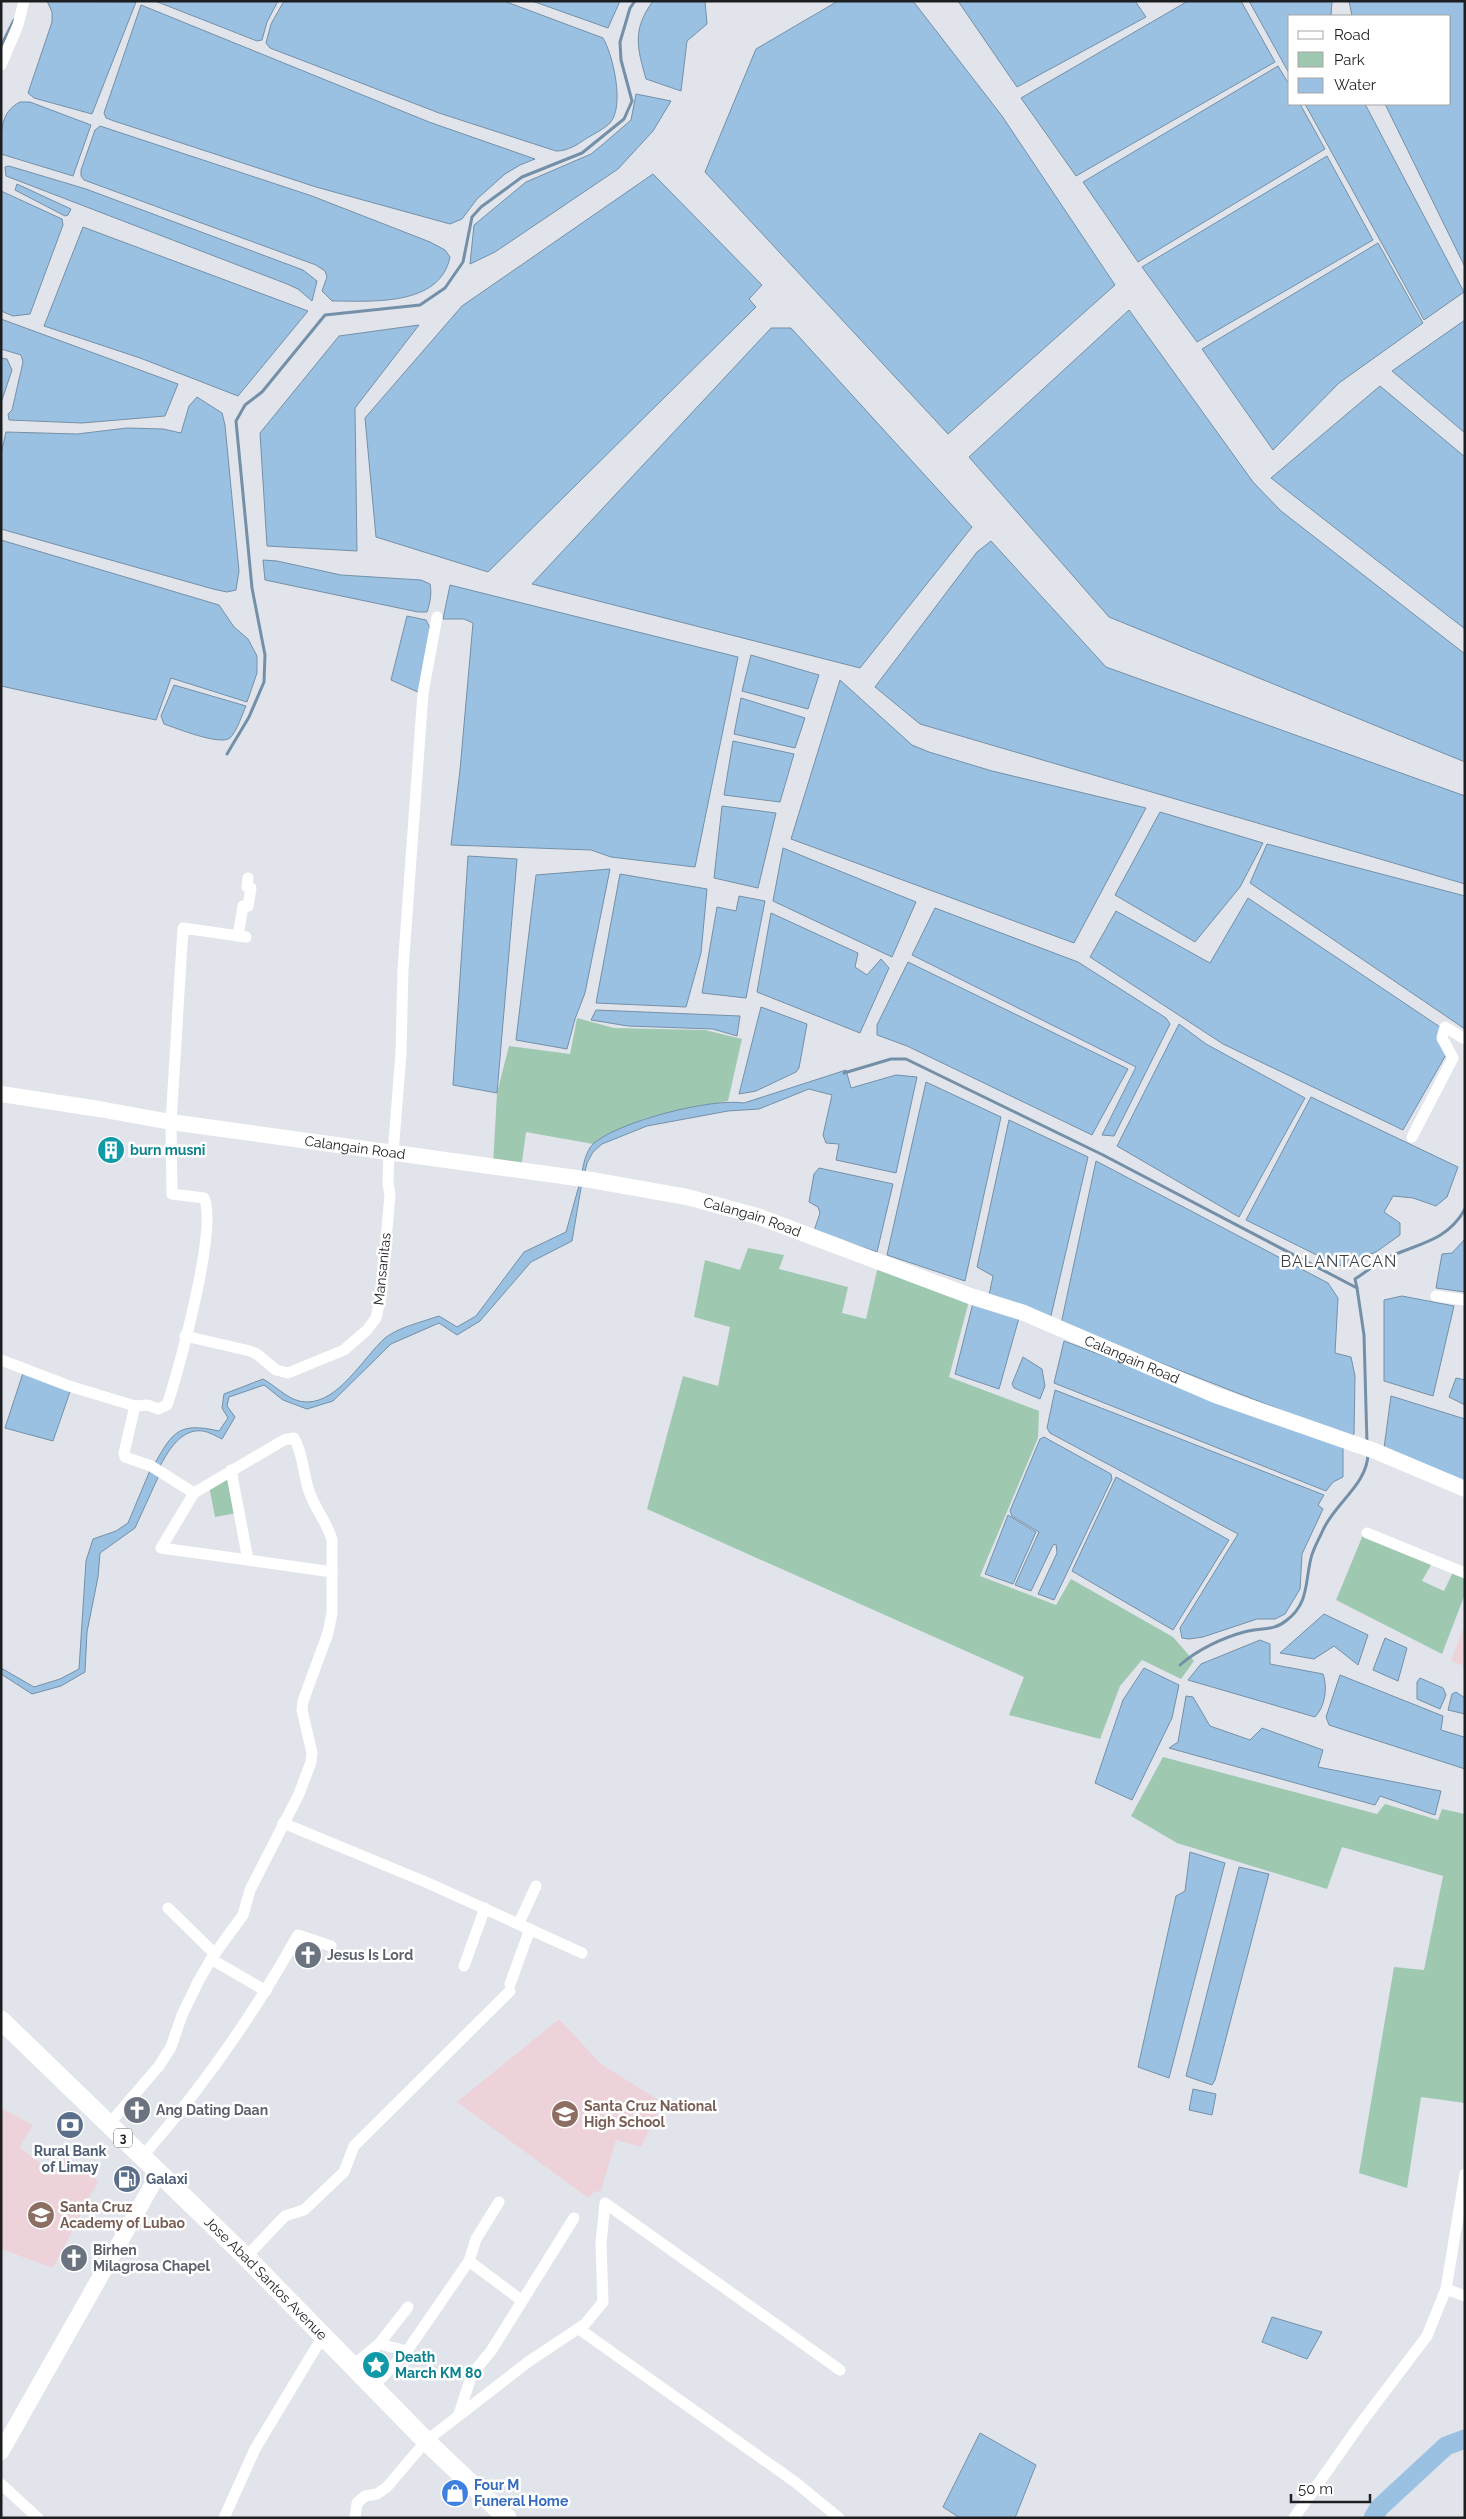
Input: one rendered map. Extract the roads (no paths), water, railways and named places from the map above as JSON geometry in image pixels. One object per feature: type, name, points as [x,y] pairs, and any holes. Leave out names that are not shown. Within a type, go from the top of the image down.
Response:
[{"type":"main road","name":"Jose Abad Santos Avenue","points":[[1,2020],[246,2257],[426,2441],[507,2518]]},
{"type":"street","points":[[1,64],[18,25],[24,1]]},
{"type":"street","points":[[391,1154],[401,1053],[403,970],[423,693],[437,617]]},
{"type":"street","points":[[1,1360],[69,1386],[135,1406],[148,1404],[158,1409],[167,1405],[200,1281],[208,1205],[204,1198],[172,1194],[171,1122],[183,928],[242,936],[243,906],[248,906],[251,888],[247,887],[248,878]]},
{"type":"street","points":[[1412,1137],[1453,1058],[1442,1038],[1445,1027],[1465,1039]]},
{"type":"street","name":"Calangain Road","points":[[1,1094],[171,1122],[585,1180],[687,1197],[757,1216],[970,1296],[1024,1314],[1215,1395],[1375,1451],[1465,1489]]},
{"type":"street","name":"Mansanitas","points":[[185,1336],[250,1350],[276,1370],[288,1373],[344,1350],[367,1330],[376,1318],[380,1296],[390,1196],[388,1183],[391,1154]]},
{"type":"street","points":[[1436,1296],[1465,1300]]},
{"type":"street","points":[[135,1406],[125,1457],[156,1469],[194,1493]]},
{"type":"street","points":[[109,2124],[159,2066],[172,2047],[182,2015],[213,1956],[243,1915],[250,1890],[299,1794],[311,1762],[308,1732],[302,1710],[309,1682],[328,1633],[332,1613],[332,1572],[332,1540],[330,1530],[321,1519],[309,1493],[299,1446],[294,1438],[284,1440],[194,1493],[161,1548],[332,1572]]},
{"type":"street","points":[[231,1470],[248,1560]]},
{"type":"street","points":[[1367,1533],[1465,1572]]},
{"type":"street","points":[[283,1823],[485,1908],[582,1952]]},
{"type":"street","points":[[519,1923],[536,1886]]},
{"type":"street","points":[[168,1908],[213,1956],[266,1992]]},
{"type":"street","points":[[464,1966],[485,1908]]},
{"type":"street","points":[[246,2257],[285,2216],[304,2210],[344,2172],[354,2146],[510,1988],[530,1929]]},
{"type":"street","points":[[142,2156],[197,2091],[266,1992],[298,1934],[331,1946]]},
{"type":"street","points":[[1,2452],[159,2173]]},
{"type":"street","points":[[1294,2518],[1361,2423],[1427,2336],[1446,2289],[1465,2174]]},
{"type":"street","points":[[373,2387],[407,2351],[469,2260],[476,2238],[499,2202]]},
{"type":"street","points":[[355,2518],[357,2503],[365,2496],[377,2494],[387,2486],[426,2441],[459,2414],[585,2324],[603,2302],[601,2244],[605,2203],[840,2370]]},
{"type":"street","points":[[459,2414],[472,2374],[491,2351],[521,2300],[574,2218]]},
{"type":"street","points":[[469,2260],[521,2300]]},
{"type":"street","points":[[1446,2289],[1465,2296]]},
{"type":"street","points":[[352,2366],[379,2344],[408,2307]]},
{"type":"street","points":[[578,2328],[795,2482],[839,2518]]},
{"type":"street","points":[[224,2518],[255,2449],[323,2336]]},
{"type":"street","points":[[379,2344],[407,2351]]},
{"type":"street","points":[[1,2484],[38,2518]]},
{"type":"water","points":[[47,1],[136,2],[92,114],[34,98],[28,93],[52,22],[52,12]]},
{"type":"water","points":[[155,1],[278,1],[267,22],[262,40],[257,41]]},
{"type":"water","points":[[284,1],[504,1],[603,38],[614,68],[616,80],[617,105],[614,115],[610,123],[599,131],[572,147],[556,151],[439,113],[270,48],[266,43],[271,24]]},
{"type":"water","points":[[532,1],[620,1],[608,28]]},
{"type":"water","points":[[653,1],[705,1],[707,24],[687,41],[681,91],[646,79],[640,57],[638,39],[642,21]]},
{"type":"water","points":[[838,1],[913,1],[1002,116],[1115,285],[948,434],[705,172],[756,49]]},
{"type":"water","points":[[958,1],[1135,1],[1146,17],[1017,87]]},
{"type":"water","points":[[1188,1],[1241,1],[1275,62],[1076,176],[1021,98]]},
{"type":"water","points":[[1249,1],[1332,1],[1331,15],[1288,15],[1288,71]]},
{"type":"water","points":[[1349,1],[1465,1],[1465,267],[1385,105],[1451,105],[1451,15],[1352,15]]},
{"type":"water","points":[[141,5],[429,122],[535,159],[505,174],[477,199],[462,219],[450,224],[316,187],[106,118],[104,113]]},
{"type":"water","points":[[1278,66],[1288,83],[1288,105],[1301,105],[1325,149],[1138,262],[1083,182]]},
{"type":"water","points":[[636,94],[671,101],[653,131],[618,169],[495,252],[470,264],[474,225],[526,182],[591,154],[631,120]]},
{"type":"water","points":[[20,102],[30,102],[91,125],[73,176],[1,154],[5,117],[13,106]]},
{"type":"water","points":[[1306,105],[1366,105],[1464,292],[1424,320]]},
{"type":"water","points":[[100,126],[312,196],[430,242],[445,250],[450,257],[444,273],[433,285],[419,293],[402,298],[332,301],[322,291],[327,277],[325,271],[316,265],[84,180],[81,176],[81,170],[95,130]]},
{"type":"water","points":[[1327,156],[1373,240],[1197,342],[1142,267]]},
{"type":"water","points":[[9,166],[86,189],[303,270],[317,281],[312,301],[298,289],[287,284],[6,176],[5,167]]},
{"type":"water","points":[[653,174],[762,285],[749,299],[756,307],[488,572],[376,537],[365,418],[462,306]]},
{"type":"water","points":[[17,184],[71,209],[68,215],[65,216],[15,190]]},
{"type":"water","points":[[1,191],[62,219],[63,225],[30,314],[13,316],[1,311]]},
{"type":"water","points":[[83,227],[308,311],[238,396],[140,358],[44,326]]},
{"type":"water","points":[[1378,243],[1423,323],[1339,383],[1273,450],[1202,349]]},
{"type":"water","points":[[1129,310],[1253,482],[1281,511],[1465,654],[1465,762],[1109,617],[969,457]]},
{"type":"water","points":[[1,319],[178,384],[165,416],[82,423],[9,420],[8,414],[12,410],[23,362],[21,355],[1,349]]},
{"type":"water","points":[[1465,320],[1465,433],[1392,371]]},
{"type":"water","points":[[419,325],[355,408],[357,551],[267,546],[260,433],[339,336]]},
{"type":"water","points":[[771,328],[791,328],[972,527],[860,668],[532,584]]},
{"type":"water","points":[[1,358],[7,359],[12,370],[1,403]]},
{"type":"water","points":[[1380,386],[1465,457],[1465,629],[1271,478]]},
{"type":"water","points":[[197,397],[222,413],[225,425],[239,571],[236,590],[227,592],[213,589],[1,529],[1,454],[6,432],[77,434],[127,428],[163,429],[181,433],[189,406]]},
{"type":"water","points":[[1,540],[219,605],[234,627],[248,639],[257,656],[257,673],[247,702],[171,678],[156,720],[1,686]]},
{"type":"water","points":[[991,541],[1106,667],[1465,796],[1465,884],[920,724],[875,687],[977,552]]},
{"type":"water","points":[[263,560],[277,561],[341,575],[421,580],[430,584],[430,602],[427,612],[418,612],[265,580]]},
{"type":"water","points":[[450,585],[738,657],[695,867],[611,857],[591,850],[451,845],[460,770],[473,623],[464,619],[443,619]]},
{"type":"water","points":[[407,616],[426,620],[430,628],[420,693],[391,680]]},
{"type":"water","points":[[751,655],[819,675],[808,709],[742,691]]},
{"type":"water","points":[[840,680],[912,745],[992,771],[1146,808],[1074,943],[791,839]]},
{"type":"water","points":[[174,685],[246,706],[233,735],[225,740],[217,740],[164,724],[161,716]]},
{"type":"water","points":[[741,698],[805,718],[795,748],[734,734]]},
{"type":"water","points":[[733,741],[794,754],[780,802],[724,795]]},
{"type":"water","points":[[722,806],[776,813],[758,888],[714,878]]},
{"type":"water","points":[[1160,812],[1263,843],[1240,887],[1195,942],[1115,895]]},
{"type":"water","points":[[1267,844],[1465,896],[1465,1029],[1250,883]]},
{"type":"water","points":[[783,848],[916,902],[892,957],[773,901]]},
{"type":"water","points":[[468,856],[517,859],[497,1093],[453,1085]]},
{"type":"water","points":[[610,869],[585,993],[575,1019],[567,1049],[516,1040],[536,875]]},
{"type":"water","points":[[620,874],[707,889],[701,953],[686,1007],[596,1003]]},
{"type":"water","points":[[739,896],[765,901],[746,998],[702,993],[717,907],[736,911]]},
{"type":"water","points":[[1248,898],[1440,1027],[1447,1053],[1403,1130],[1223,1044],[1090,957],[1116,911],[1210,963]]},
{"type":"water","points":[[935,908],[1078,962],[1166,1018],[1170,1024],[1114,1136],[1102,1135],[1136,1067],[912,955]]},
{"type":"water","points":[[771,913],[858,953],[855,967],[867,975],[881,959],[889,968],[860,1033],[757,992]]},
{"type":"water","points":[[908,962],[1128,1069],[1092,1135],[907,1046],[877,1035],[877,1025]]},
{"type":"water","points":[[761,1007],[807,1024],[799,1068],[796,1072],[756,1091],[739,1094]]},
{"type":"water","points":[[596,1010],[740,1016],[737,1036],[713,1029],[628,1026],[591,1020]]},
{"type":"water","points":[[1179,1024],[1206,1044],[1305,1098],[1239,1217],[1117,1146]]},
{"type":"water","points":[[846,1070],[851,1088],[896,1075],[917,1077],[896,1173],[836,1160],[839,1144],[826,1143],[823,1135],[832,1095],[809,1089],[759,1109],[728,1111],[647,1126],[602,1144],[593,1152],[587,1163],[583,1180],[581,1178],[585,1159],[591,1146],[607,1135],[624,1127],[644,1119],[689,1108],[729,1102],[744,1103]]},
{"type":"water","points":[[926,1082],[1001,1117],[965,1281],[887,1255]]},
{"type":"water","points":[[1311,1097],[1458,1167],[1447,1197],[1436,1206],[1413,1198],[1393,1196],[1384,1212],[1400,1223],[1400,1235],[1376,1252],[1339,1266],[1246,1220]]},
{"type":"water","points":[[1009,1120],[1088,1157],[1050,1320],[989,1295],[993,1276],[977,1267]]},
{"type":"water","points":[[1096,1161],[1328,1283],[1338,1298],[1335,1353],[1351,1357],[1355,1376],[1354,1434],[1350,1437],[1061,1324]]},
{"type":"water","points":[[819,1168],[893,1184],[877,1252],[814,1231],[820,1213],[818,1207],[809,1202],[814,1174]]},
{"type":"water","points":[[580,1182],[582,1182],[572,1241],[531,1262],[480,1321],[457,1335],[439,1323],[391,1344],[333,1401],[307,1409],[283,1400],[264,1385],[229,1397],[227,1406],[235,1417],[222,1439],[203,1431],[188,1433],[171,1448],[159,1468],[154,1465],[172,1437],[179,1432],[195,1428],[219,1431],[228,1418],[222,1408],[224,1394],[263,1379],[295,1400],[307,1402],[319,1400],[330,1395],[350,1378],[377,1346],[391,1334],[439,1316],[457,1327],[476,1316],[524,1252],[566,1232]]},
{"type":"water","points":[[1465,1239],[1465,1292],[1436,1288],[1442,1254],[1452,1253]]},
{"type":"water","points":[[1402,1296],[1454,1306],[1433,1396],[1384,1381],[1384,1300]]},
{"type":"water","points":[[973,1303],[1019,1318],[999,1389],[955,1374]]},
{"type":"water","points":[[1064,1341],[1343,1446],[1343,1477],[1333,1482],[1326,1491],[1054,1383]]},
{"type":"water","points":[[1023,1357],[1042,1369],[1045,1386],[1040,1399],[1014,1388],[1012,1384]]},
{"type":"water","points":[[23,1373],[71,1389],[53,1441],[5,1428]]},
{"type":"water","points":[[1456,1378],[1465,1380],[1465,1405],[1449,1397]]},
{"type":"water","points":[[1055,1390],[1324,1495],[1318,1505],[1323,1509],[1302,1554],[1300,1589],[1285,1614],[1275,1619],[1257,1619],[1203,1637],[1182,1638],[1180,1628],[1238,1534],[1050,1433],[1047,1428]]},
{"type":"water","points":[[1391,1396],[1465,1419],[1465,1482],[1384,1448]]},
{"type":"water","points":[[1044,1437],[1111,1474],[1112,1479],[1054,1600],[1038,1594],[1057,1553],[1056,1544],[1053,1545],[1031,1591],[1015,1585],[1039,1532],[1012,1516],[1010,1511],[1040,1439]]},
{"type":"water","points":[[151,1468],[160,1473],[135,1528],[100,1553],[98,1577],[87,1632],[85,1672],[61,1686],[32,1694],[1,1674],[1,1668],[34,1687],[60,1679],[79,1669],[86,1561],[93,1539],[116,1531],[128,1523]]},
{"type":"water","points":[[1116,1477],[1229,1540],[1173,1630],[1072,1571]]},
{"type":"water","points":[[1008,1515],[1036,1532],[1013,1584],[985,1574]]},
{"type":"water","points":[[1324,1614],[1368,1635],[1358,1665],[1334,1646],[1314,1659],[1280,1653]]},
{"type":"water","points":[[1385,1638],[1407,1648],[1398,1681],[1373,1670]]},
{"type":"water","points":[[1260,1640],[1270,1644],[1270,1664],[1323,1674],[1325,1679],[1325,1697],[1315,1717],[1188,1680],[1201,1664]]},
{"type":"water","points":[[1144,1668],[1179,1685],[1172,1718],[1132,1800],[1095,1783],[1123,1700]]},
{"type":"water","points":[[1340,1675],[1443,1716],[1441,1730],[1464,1737],[1465,1735],[1465,1769],[1329,1725],[1326,1717]]},
{"type":"water","points":[[1420,1678],[1443,1688],[1446,1695],[1440,1709],[1417,1699],[1417,1682]]},
{"type":"water","points":[[1456,1692],[1465,1698],[1465,1714],[1448,1710],[1452,1694]]},
{"type":"water","points":[[1186,1696],[1193,1697],[1210,1726],[1250,1740],[1262,1728],[1323,1750],[1318,1767],[1441,1791],[1435,1815],[1380,1796],[1375,1805],[1169,1748],[1178,1742]]},
{"type":"water","points":[[1190,1852],[1225,1863],[1169,2078],[1138,2067],[1176,1896],[1185,1891]]},
{"type":"water","points":[[1239,1867],[1269,1874],[1215,2080],[1212,2085],[1186,2076]]},
{"type":"water","points":[[1193,2089],[1216,2094],[1212,2115],[1189,2110]]},
{"type":"water","points":[[1272,2317],[1322,2332],[1307,2359],[1262,2342]]},
{"type":"water","points":[[980,2433],[1036,2465],[1015,2518],[960,2518],[943,2507]]},
{"type":"waterway","points":[[227,754],[249,717],[264,682],[265,655],[252,588],[236,421],[245,405],[262,392],[325,315],[420,305],[445,288],[463,262],[472,217],[481,207],[522,177],[582,153],[624,119],[632,101],[621,60],[620,42],[630,8],[635,1]]},
{"type":"waterway","points":[[1,46],[14,20]]},
{"type":"waterway","points":[[844,1073],[891,1059],[906,1059],[1103,1155],[1357,1288],[1355,1279],[1386,1258],[1423,1244],[1442,1234],[1450,1228],[1465,1209]]},
{"type":"waterway","points":[[1357,1288],[1364,1335],[1367,1444]]},
{"type":"waterway","points":[[1180,1665],[1194,1654],[1219,1641],[1244,1632],[1277,1626],[1294,1613],[1303,1599],[1311,1558],[1316,1544],[1328,1520],[1363,1474],[1367,1464],[1368,1453]]},
{"type":"waterway","points":[[1373,2518],[1379,2508],[1446,2446],[1465,2439]]},
{"type":"place","name":"burn musni","points":[[111,1150]]},
{"type":"place","name":"Jesus Is Lord","points":[[308,1955]]},
{"type":"place","name":"Ang Dating Daan","points":[[137,2110]]},
{"type":"place","name":"Santa Cruz National High School","points":[[565,2114]]},
{"type":"place","name":"Rural Bank of Limay","points":[[70,2125]]},
{"type":"place","name":"Galaxi","points":[[127,2179]]},
{"type":"place","name":"Santa Cruz Academy of Lubao","points":[[41,2215]]},
{"type":"place","name":"Birhen Milagrosa Chapel","points":[[74,2258]]},
{"type":"place","name":"Death March KM 80","points":[[376,2365]]},
{"type":"place","name":"Four M Funeral Home","points":[[455,2493]]},
{"type":"district","name":"BALANTACAN","points":[[1339,1261]]}]
